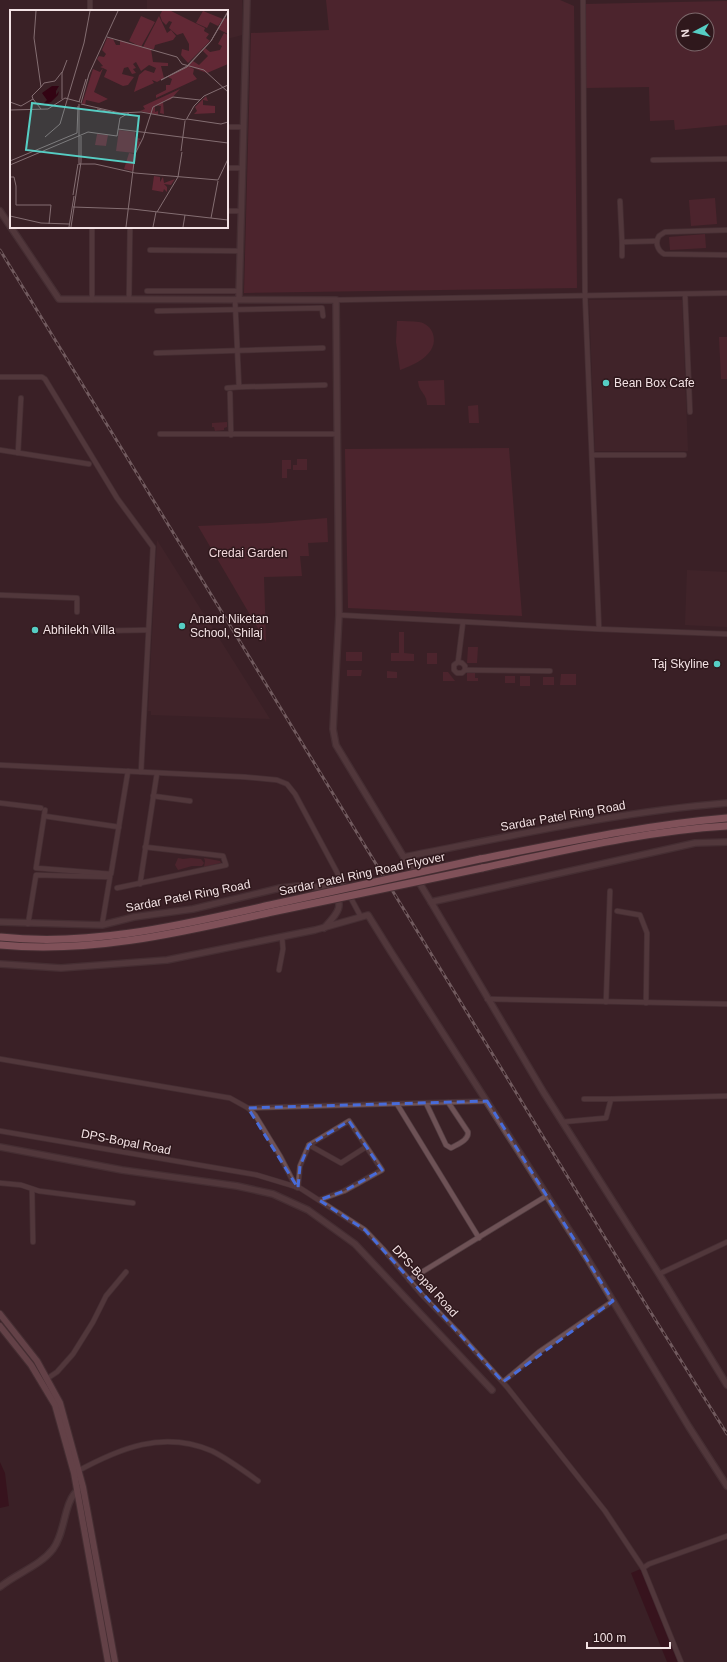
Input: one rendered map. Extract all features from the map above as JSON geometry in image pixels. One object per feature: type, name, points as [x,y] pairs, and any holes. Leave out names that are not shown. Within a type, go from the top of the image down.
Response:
[{"type":"highway","name":"Sardar Patel Ring Road Flyover","points":[[0,937],[42,940],[80,939],[160,928],[586,838],[689,821],[727,818]]},
{"type":"highway","name":"Sardar Patel Ring Road Flyover","points":[[0,945],[41,948],[81,946],[161,936],[587,846],[690,828],[727,826]]},
{"type":"main road","points":[[0,1314],[37,1361],[48,1378],[60,1403],[77,1472],[108,1662]]},
{"type":"main road","points":[[0,1326],[31,1365],[55,1405],[77,1472]]},
{"type":"main road","points":[[80,1489],[115,1662]]},
{"type":"street","points":[[239,387],[236,309],[237,298],[240,291],[247,0]]},
{"type":"street","points":[[583,0],[585,295],[599,629]]},
{"type":"street","points":[[228,127],[244,127]]},
{"type":"street","points":[[653,160],[727,160]]},
{"type":"street","points":[[228,168],[243,168]]},
{"type":"street","points":[[620,201],[622,256]]},
{"type":"street","points":[[0,211],[10,226]]},
{"type":"street","points":[[228,211],[242,212]]},
{"type":"street","points":[[12,228],[59,298],[92,300],[237,298],[336,300],[727,293]]},
{"type":"street","points":[[92,228],[92,300]]},
{"type":"street","points":[[129,299],[130,230]]},
{"type":"street","points":[[727,230],[665,232],[659,236],[657,241],[659,249],[664,254],[727,255]]},
{"type":"street","points":[[622,242],[657,241]]},
{"type":"street","points":[[150,250],[240,251]]},
{"type":"street","points":[[147,290],[240,291]]},
{"type":"street","points":[[685,294],[690,412]]},
{"type":"street","points":[[336,300],[339,615],[332,728],[336,745],[562,1122],[659,1274],[727,1385]]},
{"type":"street","points":[[157,311],[322,308],[323,316]]},
{"type":"street","points":[[156,353],[323,348]]},
{"type":"street","points":[[0,377],[42,377],[45,379],[114,493],[153,547],[141,772]]},
{"type":"street","points":[[227,388],[325,385]]},
{"type":"street","points":[[230,393],[231,435]]},
{"type":"street","points":[[18,453],[21,398]]},
{"type":"street","points":[[160,434],[338,434]]},
{"type":"street","points":[[0,450],[89,464]]},
{"type":"street","points":[[592,455],[684,455]]},
{"type":"street","points":[[0,595],[77,598],[77,612]]},
{"type":"street","points":[[339,615],[599,629],[727,634]]},
{"type":"street","points":[[463,622],[458,662],[454,665],[454,670],[457,673],[462,673],[465,670],[550,671]]},
{"type":"street","points":[[93,631],[148,630]]},
{"type":"street","points":[[458,662],[465,666],[465,670]]},
{"type":"street","points":[[0,765],[245,777],[277,780],[287,784],[295,794],[361,917]]},
{"type":"street","points":[[44,811],[36,868],[111,874],[128,771]]},
{"type":"street","points":[[140,884],[157,773]]},
{"type":"street","points":[[154,796],[190,801]]},
{"type":"street","points":[[0,803],[119,827]]},
{"type":"street","name":"Sardar Patel Ring Road","points":[[404,857],[574,823],[691,806],[727,803]]},
{"type":"street","points":[[431,902],[695,843],[727,842]]},
{"type":"street","points":[[117,888],[226,865],[223,856],[146,847]]},
{"type":"street","points":[[28,924],[36,875],[110,877],[102,925]]},
{"type":"street","name":"Sardar Patel Ring Road","points":[[0,922],[102,925],[134,917],[193,909],[280,888],[299,886],[332,888],[338,895],[340,904],[338,913],[324,928]]},
{"type":"street","points":[[606,1002],[610,891]]},
{"type":"street","points":[[617,911],[640,915],[647,933],[646,1003]]},
{"type":"street","points":[[0,964],[61,968],[160,961],[252,944],[324,928],[368,915],[548,1195],[688,1427],[727,1486]]},
{"type":"street","points":[[279,970],[283,949],[282,937]]},
{"type":"street","points":[[487,998],[727,1004]]},
{"type":"street","points":[[0,1059],[230,1098],[248,1108],[255,1115],[297,1187]]},
{"type":"street","points":[[584,1099],[727,1096]]},
{"type":"street","points":[[562,1122],[606,1118],[611,1099]]},
{"type":"street","points":[[248,1108],[487,1101]]},
{"type":"street","points":[[426,1103],[446,1145],[451,1148],[467,1138],[469,1135],[448,1102]]},
{"type":"street","points":[[397,1104],[479,1238]]},
{"type":"street","points":[[297,1187],[300,1166],[309,1145],[349,1121],[382,1170],[344,1191],[319,1200]]},
{"type":"street","name":"DPS-Bopal Road","points":[[0,1131],[257,1174],[297,1187],[365,1230],[503,1382],[539,1425],[605,1511],[642,1568],[681,1662]]},
{"type":"street","points":[[309,1145],[341,1163],[366,1147]]},
{"type":"street","points":[[0,1146],[122,1170],[237,1186],[274,1194],[308,1210],[355,1244],[492,1390]]},
{"type":"street","points":[[0,1183],[21,1185],[32,1189],[134,1204]]},
{"type":"street","points":[[32,1189],[33,1242]]},
{"type":"street","points":[[409,1280],[548,1195]]},
{"type":"street","points":[[659,1274],[727,1242]]},
{"type":"street","points":[[48,1378],[57,1372],[73,1354],[93,1322],[106,1296],[126,1272]]},
{"type":"street","points":[[503,1382],[539,1352],[613,1301]]},
{"type":"street","points":[[77,1472],[121,1450],[148,1442],[168,1441],[198,1446],[213,1452],[258,1480]]},
{"type":"street","points":[[0,1587],[44,1558],[54,1548],[62,1534],[68,1506],[74,1494],[80,1489]]},
{"type":"street","points":[[642,1568],[649,1564],[727,1536]]},
{"type":"highlighted area","points":[[487,1101],[613,1301],[503,1382],[365,1230],[319,1200],[344,1191],[382,1170],[349,1121],[309,1145],[300,1166],[298,1188],[248,1108]]},
{"type":"shaded area","points":[[147,0],[242,0],[242,35],[228,39],[228,10],[147,10]]},
{"type":"shaded area","points":[[589,300],[682,300],[688,451],[595,451]]},
{"type":"shaded area","name":"Anand Niketan School, Shilaj","points":[[157,540],[270,719],[151,715],[151,711],[148,711]]},
{"type":"shaded area","points":[[687,570],[727,572],[727,627],[685,625]]},
{"type":"shaded area","points":[[0,1462],[5,1473],[9,1506],[0,1508]]},
{"type":"shaded area","points":[[643,1568],[678,1662],[667,1662],[631,1573]]},
{"type":"green space","points":[[326,0],[560,0],[574,6],[577,288],[244,293],[251,33],[329,30]]},
{"type":"green space","points":[[727,1],[727,125],[675,130],[674,120],[650,121],[649,87],[585,88],[585,4]]},
{"type":"green space","points":[[715,198],[717,224],[691,226],[689,200]]},
{"type":"green space","points":[[705,234],[706,248],[670,250],[669,237]]},
{"type":"green space","points":[[397,321],[424,323],[431,330],[434,341],[429,353],[424,358],[400,370],[396,342]]},
{"type":"green space","points":[[719,337],[727,337],[727,379],[721,379]]},
{"type":"green space","points":[[444,380],[445,405],[427,405],[426,398],[418,381]]},
{"type":"green space","points":[[478,405],[479,423],[469,423],[468,406]]},
{"type":"green space","points":[[227,422],[227,427],[224,428],[224,430],[215,431],[214,427],[212,427],[212,423]]},
{"type":"green space","points":[[509,448],[522,616],[348,608],[345,449]]},
{"type":"green space","points":[[297,459],[307,459],[307,470],[293,470],[293,465],[297,465]]},
{"type":"green space","points":[[282,460],[291,460],[291,469],[287,469],[287,478],[282,478]]},
{"type":"green space","name":"Credai Garden","points":[[327,518],[328,542],[308,543],[309,556],[300,556],[302,576],[264,577],[266,642],[198,526],[270,523]]},
{"type":"green space","points":[[399,632],[404,632],[404,653],[414,654],[414,661],[391,661],[391,653],[399,653]]},
{"type":"green space","points":[[468,647],[478,647],[477,663],[467,663]]},
{"type":"green space","points":[[346,652],[362,652],[362,661],[346,661]]},
{"type":"green space","points":[[427,653],[437,653],[437,664],[427,664]]},
{"type":"green space","points":[[347,670],[362,670],[361,676],[347,676]]},
{"type":"green space","points":[[387,671],[397,672],[397,678],[387,678]]},
{"type":"green space","points":[[443,672],[448,672],[455,681],[443,681]]},
{"type":"green space","points":[[467,673],[475,673],[475,678],[478,678],[478,681],[467,681]]},
{"type":"green space","points":[[561,674],[576,674],[576,685],[560,685]]},
{"type":"green space","points":[[505,676],[515,676],[515,683],[505,683]]},
{"type":"green space","points":[[520,676],[530,676],[530,686],[520,686]]},
{"type":"green space","points":[[543,677],[554,677],[554,685],[543,685]]},
{"type":"green space","points":[[178,858],[201,859],[204,863],[202,866],[192,866],[178,870],[175,865]]},
{"type":"green space","points":[[204,858],[220,861],[221,863],[204,867]]},
{"type":"railway","points":[[0,250],[648,1308],[727,1434]]},
{"type":"place","name":"Bean Box Cafe","points":[[606,383]]},
{"type":"place","name":"Anand Niketan School, Shilaj","points":[[182,626]]},
{"type":"place","name":"Abhilekh Villa","points":[[35,630]]},
{"type":"place","name":"Taj Skyline","points":[[717,664]]}]
